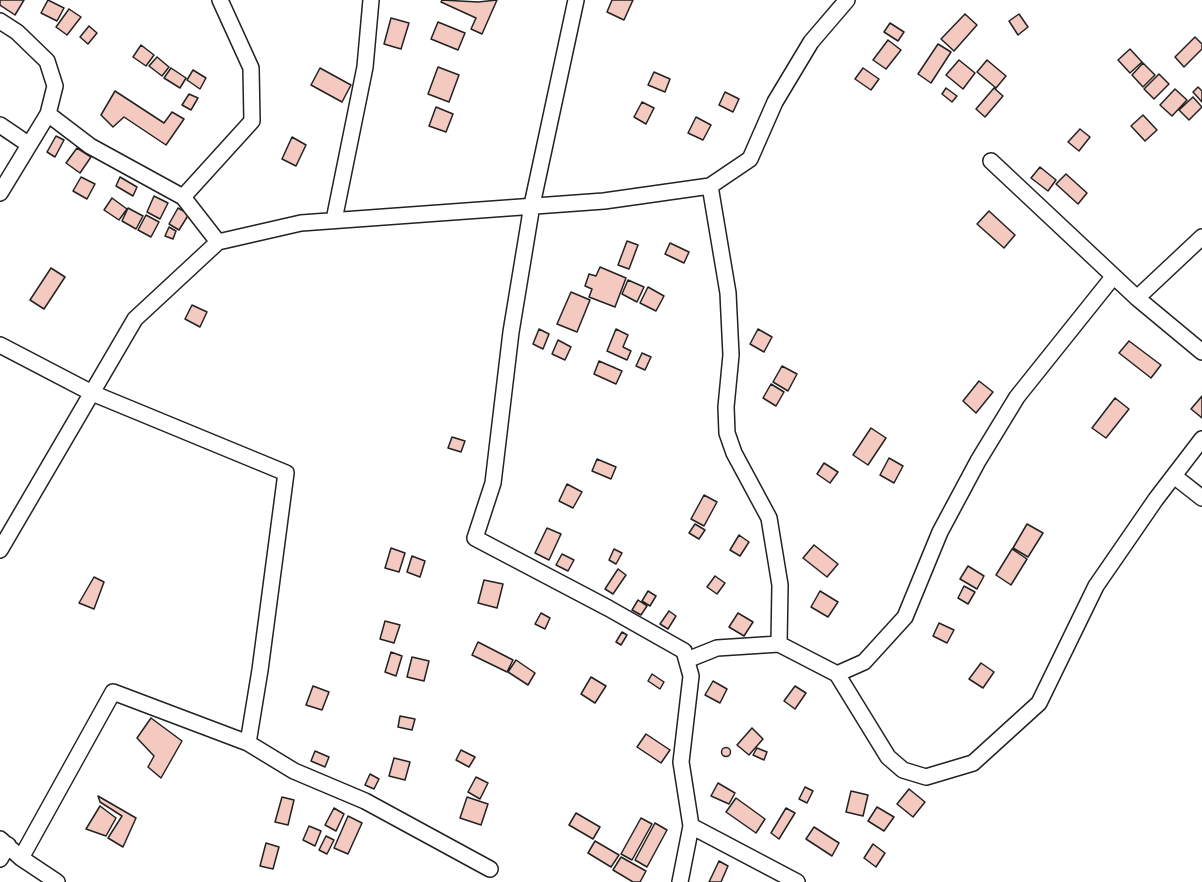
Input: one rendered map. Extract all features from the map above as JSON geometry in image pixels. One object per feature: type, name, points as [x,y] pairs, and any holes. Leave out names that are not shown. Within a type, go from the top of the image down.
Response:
[{"type":"street","points":[[183,197],[252,121],[251,68],[220,0]]},
{"type":"street","points":[[334,220],[365,67],[371,0]]},
{"type":"street","points":[[576,0],[532,205],[511,332],[493,483],[474,538],[608,608],[684,651],[691,675],[681,762],[691,826],[680,882]]},
{"type":"street","points":[[0,550],[135,319],[218,242],[301,223],[604,201],[710,186],[750,159],[775,102],[811,42],[847,0]]},
{"type":"street","points":[[0,21],[17,32],[47,61],[55,86],[48,114],[0,193]]},
{"type":"street","points":[[48,114],[90,146],[183,197],[218,242]]},
{"type":"street","points":[[0,125],[28,144]]},
{"type":"street","points":[[991,161],[1113,277],[1202,352]]},
{"type":"street","points":[[710,186],[728,293],[731,355],[726,407],[727,434],[734,453],[769,518],[780,585],[780,644]]},
{"type":"street","points":[[1137,298],[1202,237]]},
{"type":"street","points":[[837,674],[864,662],[905,617],[940,532],[978,461],[1017,397],[1113,277]]},
{"type":"street","points":[[0,345],[92,393],[286,473],[248,743]]},
{"type":"street","points":[[687,660],[717,648],[780,644],[837,674],[888,757],[903,770],[926,777],[973,763],[1039,703],[1096,586],[1202,439]]},
{"type":"street","points":[[1174,476],[1202,498]]},
{"type":"street","points":[[21,858],[113,692],[248,743],[294,771],[365,801],[490,869]]},
{"type":"street","points":[[691,826],[797,882]]},
{"type":"street","points":[[3,848],[57,882]]},
{"type":"building","points":[[0,0],[24,0],[15,15],[0,5]]},
{"type":"building","points":[[48,0],[64,8],[57,21],[41,13]]},
{"type":"building","points":[[442,0],[478,2],[497,0],[482,34],[471,29],[476,18],[441,2]]},
{"type":"building","points":[[612,0],[633,0],[624,20],[607,12]]},
{"type":"building","points":[[69,9],[81,17],[67,35],[56,27]]},
{"type":"building","points":[[965,14],[977,25],[954,51],[941,39]]},
{"type":"building","points":[[1019,14],[1028,27],[1018,35],[1009,21]]},
{"type":"building","points":[[391,18],[409,23],[401,49],[384,44]]},
{"type":"building","points":[[438,22],[465,33],[458,50],[431,39]]},
{"type":"building","points":[[890,23],[904,32],[898,41],[884,32]]},
{"type":"building","points":[[89,26],[97,33],[88,44],[80,37]]},
{"type":"building","points":[[1195,37],[1202,44],[1202,49],[1184,67],[1175,57]]},
{"type":"building","points":[[888,40],[901,50],[886,69],[873,60]]},
{"type":"building","points":[[938,44],[951,52],[931,83],[918,74]]},
{"type":"building","points":[[141,45],[154,55],[146,66],[133,57]]},
{"type":"building","points":[[1130,49],[1142,62],[1130,73],[1118,60]]},
{"type":"building","points":[[157,57],[169,67],[162,76],[149,66]]},
{"type":"building","points":[[959,60],[975,73],[963,89],[946,75]]},
{"type":"building","points":[[987,60],[1006,76],[996,88],[977,72]]},
{"type":"building","points":[[1143,63],[1155,75],[1143,87],[1132,75]]},
{"type":"building","points":[[438,67],[459,75],[449,102],[428,94]]},
{"type":"building","points":[[171,68],[186,78],[180,88],[164,78]]},
{"type":"building","points":[[320,68],[351,85],[342,102],[311,85]]},
{"type":"building","points":[[863,68],[879,79],[871,90],[855,79]]},
{"type":"building","points":[[193,70],[206,78],[200,89],[187,80]]},
{"type":"building","points":[[654,72],[670,79],[665,92],[648,85]]},
{"type":"building","points":[[1159,74],[1169,84],[1154,99],[1144,89]]},
{"type":"building","points":[[1198,87],[1202,91],[1202,102],[1193,92]]},
{"type":"building","points":[[946,88],[957,96],[952,102],[942,94]]},
{"type":"building","points":[[994,88],[1003,96],[985,117],[976,109]]},
{"type":"building","points":[[1175,89],[1187,100],[1172,116],[1160,105]]},
{"type":"building","points":[[115,91],[164,123],[172,112],[184,119],[166,145],[124,117],[113,127],[101,115]]},
{"type":"building","points":[[725,92],[739,99],[733,112],[719,105]]},
{"type":"building","points":[[189,94],[198,98],[191,110],[182,105]]},
{"type":"building","points":[[1193,97],[1202,107],[1189,120],[1179,110]]},
{"type":"building","points":[[642,102],[654,108],[646,124],[634,117]]},
{"type":"building","points":[[436,107],[453,114],[446,132],[429,126]]},
{"type":"building","points":[[1143,115],[1157,130],[1145,141],[1131,126]]},
{"type":"building","points":[[696,117],[711,125],[703,140],[688,133]]},
{"type":"building","points":[[1080,129],[1090,137],[1079,151],[1068,142]]},
{"type":"building","points":[[56,136],[64,140],[55,157],[47,152]]},
{"type":"building","points":[[292,137],[306,145],[296,166],[282,159]]},
{"type":"building","points":[[77,148],[91,157],[80,173],[66,163]]},
{"type":"building","points":[[1040,167],[1056,180],[1048,191],[1031,178]]},
{"type":"building","points":[[1066,174],[1087,193],[1078,204],[1056,184]]},
{"type":"building","points":[[81,177],[95,184],[87,199],[73,191]]},
{"type":"building","points":[[120,177],[137,187],[133,196],[116,186]]},
{"type":"building","points":[[154,196],[168,203],[160,219],[147,212]]},
{"type":"building","points":[[112,198],[127,209],[119,220],[104,210]]},
{"type":"building","points":[[128,208],[143,216],[136,229],[122,221]]},
{"type":"building","points":[[178,208],[189,214],[179,230],[169,224]]},
{"type":"building","points":[[989,211],[1015,235],[1004,248],[977,224]]},
{"type":"building","points":[[146,215],[159,222],[151,237],[138,230]]},
{"type":"building","points":[[169,227],[176,231],[173,239],[165,236]]},
{"type":"building","points":[[627,241],[638,245],[629,269],[618,265]]},
{"type":"building","points":[[670,243],[689,252],[684,263],[665,254]]},
{"type":"building","points":[[600,267],[626,278],[615,307],[589,297],[592,289],[585,286],[589,274],[596,276]]},
{"type":"building","points":[[51,268],[65,277],[44,309],[30,300]]},
{"type":"building","points":[[628,280],[644,287],[637,302],[622,294]]},
{"type":"building","points":[[648,287],[664,296],[656,311],[640,303]]},
{"type":"building","points":[[571,292],[590,300],[577,332],[557,324]]},
{"type":"building","points":[[192,305],[207,312],[200,327],[185,319]]},
{"type":"building","points":[[539,329],[549,334],[543,349],[533,344]]},
{"type":"building","points":[[616,329],[628,335],[623,347],[631,351],[627,360],[607,351]]},
{"type":"building","points":[[758,329],[772,337],[764,352],[750,344]]},
{"type":"building","points":[[558,340],[571,347],[565,360],[552,354]]},
{"type":"building","points":[[1129,341],[1161,365],[1151,378],[1119,353]]},
{"type":"building","points":[[642,353],[651,357],[645,370],[636,366]]},
{"type":"building","points":[[599,361],[622,371],[616,384],[594,374]]},
{"type":"building","points":[[782,366],[797,374],[788,391],[773,382]]},
{"type":"building","points":[[979,381],[993,392],[976,413],[963,401]]},
{"type":"building","points":[[771,384],[784,392],[776,406],[763,398]]},
{"type":"building","points":[[1202,396],[1202,418],[1191,409]]},
{"type":"building","points":[[1115,398],[1129,409],[1106,438],[1092,428]]},
{"type":"building","points":[[871,428],[886,438],[868,465],[853,455]]},
{"type":"building","points":[[452,437],[465,441],[461,452],[448,448]]},
{"type":"building","points":[[889,458],[903,466],[894,483],[880,475]]},
{"type":"building","points":[[597,459],[616,467],[611,479],[592,471]]},
{"type":"building","points":[[824,463],[838,472],[830,483],[817,474]]},
{"type":"building","points":[[567,484],[582,492],[573,508],[559,501]]},
{"type":"building","points":[[704,495],[717,502],[704,526],[691,519]]},
{"type":"building","points":[[695,524],[705,530],[699,539],[689,533]]},
{"type":"building","points":[[1027,524],[1043,533],[1028,557],[1013,548]]},
{"type":"building","points":[[547,528],[561,534],[549,560],[535,553]]},
{"type":"building","points":[[739,535],[749,542],[740,556],[730,550]]},
{"type":"building","points":[[814,545],[838,564],[827,577],[803,558]]},
{"type":"building","points":[[391,548],[405,553],[399,572],[385,568]]},
{"type":"building","points":[[614,549],[622,553],[616,564],[609,560]]},
{"type":"building","points":[[1012,549],[1027,559],[1011,585],[996,575]]},
{"type":"building","points":[[562,554],[574,560],[568,571],[556,565]]},
{"type":"building","points":[[412,556],[425,561],[420,577],[407,572]]},
{"type":"building","points":[[968,566],[984,576],[977,589],[960,579]]},
{"type":"building","points":[[618,569],[626,575],[613,594],[605,589]]},
{"type":"building","points":[[715,576],[725,583],[717,594],[707,587]]},
{"type":"building","points":[[94,577],[104,582],[94,609],[79,603]]},
{"type":"building","points":[[484,580],[503,584],[497,608],[478,603]]},
{"type":"building","points":[[964,586],[975,592],[968,604],[958,598]]},
{"type":"building","points":[[648,591],[656,596],[650,606],[642,601]]},
{"type":"building","points":[[820,591],[838,602],[828,617],[811,607]]},
{"type":"building","points":[[638,600],[647,606],[641,615],[632,610]]},
{"type":"building","points":[[669,611],[676,616],[668,629],[660,624]]},
{"type":"building","points":[[541,613],[550,618],[545,629],[535,624]]},
{"type":"building","points":[[738,613],[753,622],[744,636],[729,627]]},
{"type":"building","points":[[385,621],[400,625],[394,643],[380,639]]},
{"type":"building","points":[[939,623],[954,630],[947,643],[933,636]]},
{"type":"building","points":[[622,632],[627,635],[621,645],[616,642]]},
{"type":"building","points":[[478,642],[513,660],[507,672],[472,655]]},
{"type":"building","points":[[391,652],[402,656],[396,676],[385,672]]},
{"type":"building","points":[[412,657],[429,661],[424,681],[407,677]]},
{"type":"building","points":[[516,660],[535,673],[528,685],[508,672]]},
{"type":"building","points":[[981,663],[994,672],[983,688],[969,679]]},
{"type":"building","points":[[652,674],[664,682],[660,689],[648,681]]},
{"type":"building","points":[[591,677],[606,686],[595,703],[581,694]]},
{"type":"building","points":[[713,681],[727,689],[720,703],[705,695]]},
{"type":"building","points":[[313,686],[329,692],[322,710],[306,705]]},
{"type":"building","points":[[795,686],[806,693],[795,709],[784,701]]},
{"type":"building","points":[[400,716],[415,719],[412,730],[398,727]]},
{"type":"building","points":[[151,718],[182,741],[161,778],[148,767],[154,756],[137,738]]},
{"type":"building","points":[[752,728],[763,739],[749,755],[737,745]]},
{"type":"building","points":[[646,734],[670,750],[661,763],[637,747]]},
{"type":"building","points":[[726,748],[730,752],[726,756],[722,752]]},
{"type":"building","points":[[757,748],[767,752],[764,760],[753,755]]},
{"type":"building","points":[[461,750],[475,757],[469,767],[456,760]]},
{"type":"building","points":[[315,751],[329,757],[325,767],[311,761]]},
{"type":"building","points":[[394,758],[410,762],[405,780],[389,776]]},
{"type":"building","points":[[370,774],[379,779],[374,789],[365,785]]},
{"type":"building","points":[[476,777],[488,783],[480,799],[468,792]]},
{"type":"building","points":[[718,783],[735,793],[729,804],[711,796]]},
{"type":"building","points":[[805,787],[813,791],[807,803],[799,799]]},
{"type":"building","points":[[909,789],[925,802],[913,817],[897,804]]},
{"type":"building","points":[[851,791],[868,795],[863,816],[846,812]]},
{"type":"building","points":[[98,796],[136,818],[123,847],[108,838],[122,816],[100,802]]},
{"type":"building","points":[[282,797],[294,800],[288,825],[275,822]]},
{"type":"building","points":[[467,797],[488,804],[481,825],[460,818]]},
{"type":"building","points":[[736,798],[765,819],[756,833],[726,812]]},
{"type":"building","points":[[100,806],[116,818],[106,836],[86,829]]},
{"type":"building","points":[[877,807],[894,817],[884,831],[868,821]]},
{"type":"building","points":[[334,808],[344,814],[336,831],[325,825]]},
{"type":"building","points":[[786,808],[795,813],[779,839],[771,833]]},
{"type":"building","points":[[576,813],[600,827],[593,839],[569,825]]},
{"type":"building","points":[[348,816],[362,823],[348,854],[334,848]]},
{"type":"building","points":[[641,818],[652,824],[632,860],[621,854]]},
{"type":"building","points":[[655,823],[667,830],[647,867],[635,860]]},
{"type":"building","points":[[309,826],[321,831],[315,846],[303,840]]},
{"type":"building","points":[[814,827],[839,843],[832,856],[806,839]]},
{"type":"building","points":[[326,836],[334,840],[327,854],[319,850]]},
{"type":"building","points":[[595,841],[619,855],[611,867],[588,853]]},
{"type":"building","points":[[266,843],[279,847],[273,869],[260,866]]},
{"type":"building","points":[[873,844],[885,853],[876,867],[864,858]]},
{"type":"building","points":[[621,857],[646,871],[640,882],[633,882],[613,870]]},
{"type":"building","points":[[719,861],[728,866],[721,882],[709,882]]}]
